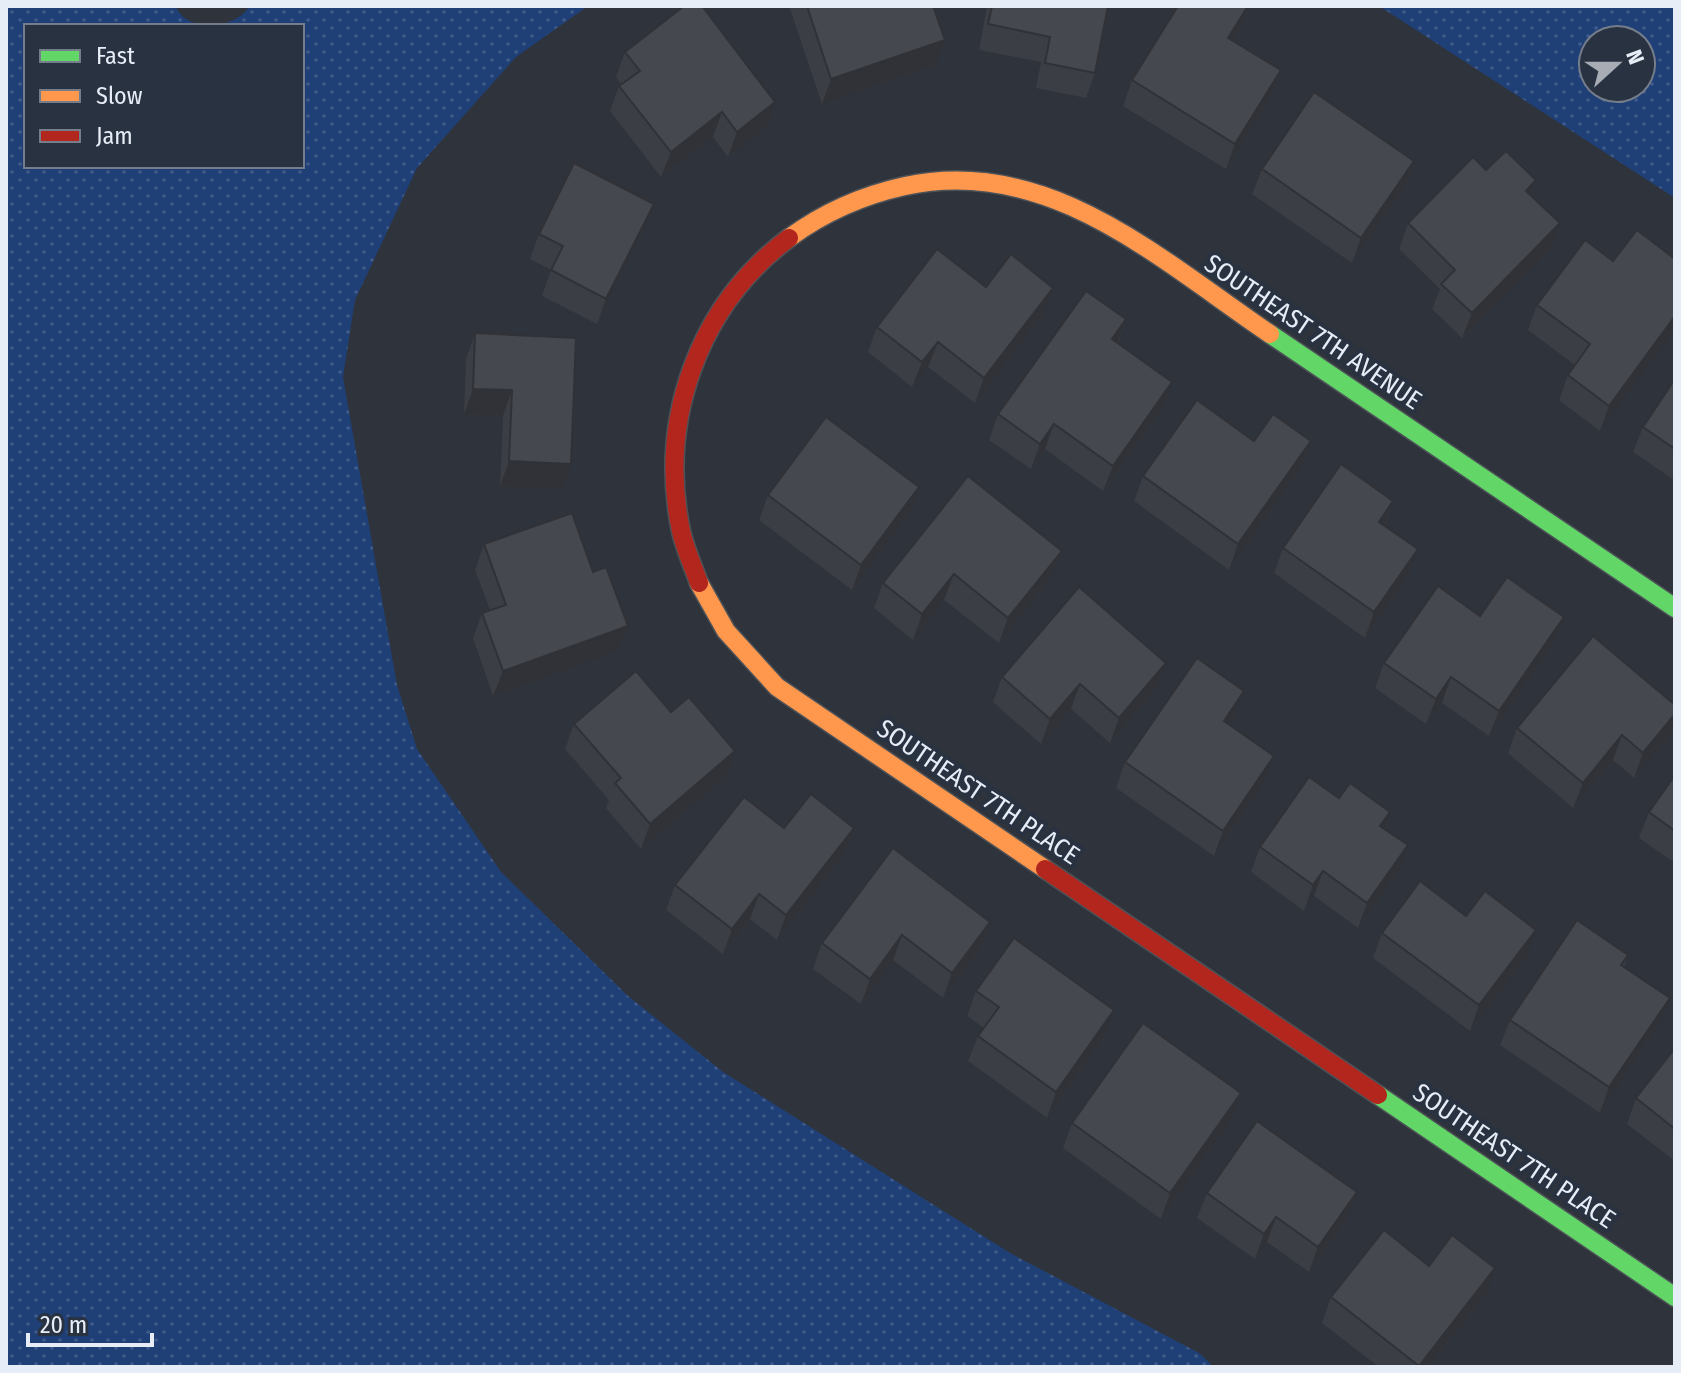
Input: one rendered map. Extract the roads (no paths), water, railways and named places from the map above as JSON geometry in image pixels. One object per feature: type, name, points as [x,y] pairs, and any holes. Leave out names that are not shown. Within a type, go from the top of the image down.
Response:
[{"type":"street","name":"SOUTHEAST 7TH AVENUE","points":[[893,187],[949,178],[999,181],[1048,194],[1092,214],[1675,608]]},
{"type":"street","name":"SOUTHEAST 7TH PLACE","points":[[893,187],[848,202],[794,231],[750,268],[715,313],[689,363],[676,416],[673,470],[682,531],[702,593],[734,644],[777,687],[1675,1297]]}]
